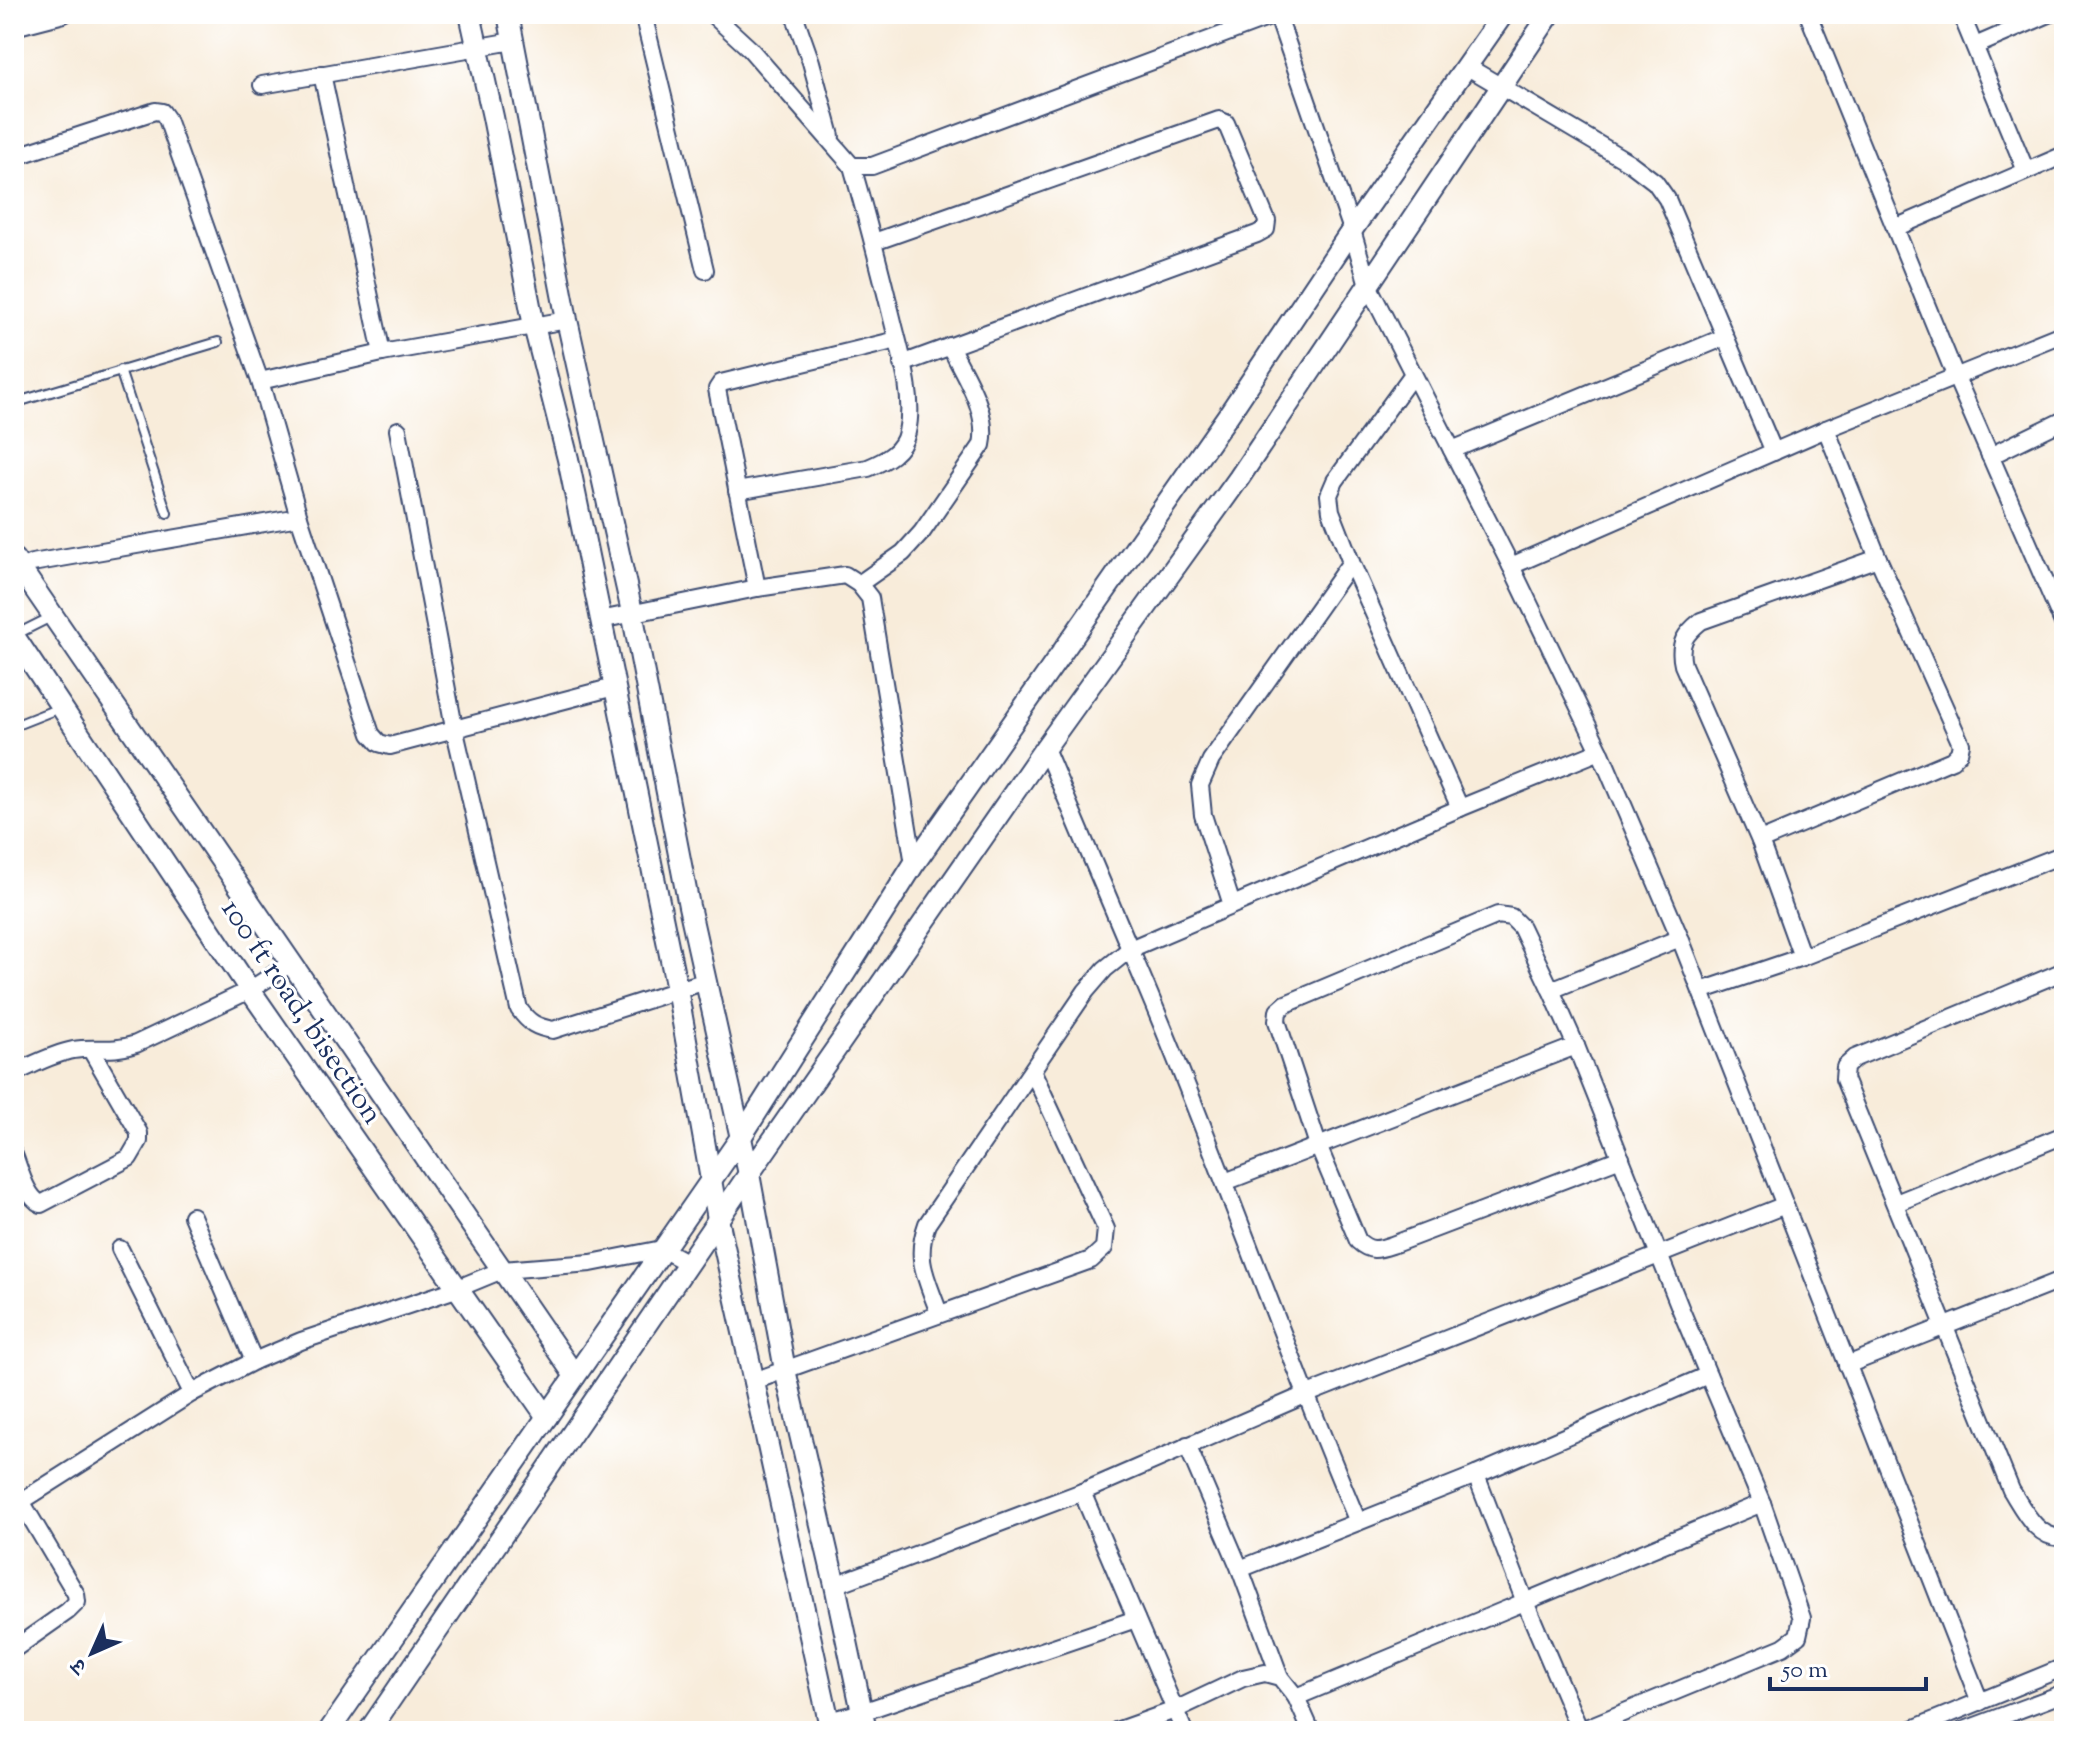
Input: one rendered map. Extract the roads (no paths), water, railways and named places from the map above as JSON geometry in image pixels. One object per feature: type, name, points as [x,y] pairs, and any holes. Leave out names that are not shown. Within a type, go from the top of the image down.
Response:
[{"type":"street","points":[[14,27],[64,14]]},
{"type":"street","points":[[470,14],[534,326],[568,459],[677,989],[718,1219],[830,1726],[864,1722],[1136,1619]]},
{"type":"street","points":[[508,14],[567,320],[632,612],[706,981],[749,1174],[785,1370],[864,1722]]},
{"type":"street","points":[[643,14],[705,270]]},
{"type":"street","points":[[712,14],[750,49],[852,166],[874,242],[908,397],[907,432],[900,448],[887,460],[868,468],[737,491]]},
{"type":"street","points":[[794,14],[811,62],[832,142]]},
{"type":"street","points":[[852,166],[872,166],[1278,14],[1368,285],[1511,566],[1600,751],[1680,938],[1980,1702]]},
{"type":"street","points":[[329,1731],[741,1137],[914,864],[1221,426],[1352,230],[1503,14]]},
{"type":"street","points":[[369,1731],[749,1174],[1045,748],[1239,478],[1550,14]]},
{"type":"street","points":[[1808,14],[1955,375],[2064,625]]},
{"type":"street","points":[[1961,14],[2026,171]]},
{"type":"street","points":[[1975,46],[2049,14]]},
{"type":"street","points":[[262,85],[513,41]]},
{"type":"street","points":[[1466,66],[1630,163],[1655,182],[1667,199],[1774,452]]},
{"type":"street","points":[[322,74],[382,353]]},
{"type":"street","points":[[14,157],[155,111],[162,112],[167,119],[260,381],[299,517],[371,734],[379,743],[390,746],[614,687]]},
{"type":"street","points":[[874,242],[1219,120],[1226,123],[1267,221],[1266,229],[1257,234],[902,364]]},
{"type":"street","points":[[1895,228],[2064,155]]},
{"type":"street","points":[[260,381],[382,353],[567,320]]},
{"type":"street","points":[[1511,566],[1826,429],[2064,333]]},
{"type":"street","points":[[1452,450],[1725,337]]},
{"type":"street","points":[[757,588],[716,394],[721,383],[897,340]]},
{"type":"street","points":[[859,584],[903,553],[922,532],[982,445],[986,428],[981,411],[950,346]]},
{"type":"street","points":[[1413,374],[1335,481],[1329,495],[1331,511],[1351,562],[1460,808]]},
{"type":"street","points":[[1990,456],[2064,420]]},
{"type":"street","points":[[1760,841],[1942,765],[1959,753],[1961,744],[1878,558],[1826,429]]},
{"type":"street","points":[[398,430],[474,826],[519,1009],[538,1028],[553,1030],[706,981]]},
{"type":"street","points":[[299,517],[16,566],[575,1376]]},
{"type":"street","points":[[1802,957],[1760,841],[1683,665],[1680,651],[1685,634],[1701,621],[1878,558]]},
{"type":"street","points":[[1232,905],[1203,815],[1200,785],[1211,760],[1351,562]]},
{"type":"street","points":[[600,620],[757,588],[845,575],[859,584],[870,598],[914,864]]},
{"type":"street","name":"100 ft road, bisection","points":[[14,636],[250,990],[547,1417]]},
{"type":"street","points":[[1045,748],[1182,1069],[1305,1395],[1358,1522]]},
{"type":"street","points":[[939,1313],[922,1266],[920,1243],[927,1224],[1086,991],[1105,969],[1130,949],[1600,751]]},
{"type":"street","points":[[1701,991],[1802,957],[2064,854]]},
{"type":"street","points":[[1476,1475],[1579,1731],[1783,1647],[1798,1636],[1802,1618],[1762,1503],[1576,1046],[1521,927],[1511,917],[1498,915],[1286,1004],[1278,1011],[1277,1021],[1319,1148],[1358,1241],[1367,1249],[1377,1250],[1621,1158]]},
{"type":"street","points":[[1551,990],[1680,938]]},
{"type":"street","points":[[14,1073],[76,1049],[116,1050],[136,1044],[250,990],[291,963]]},
{"type":"street","points":[[2064,971],[1855,1058],[1845,1067],[1844,1079],[2011,1490],[2042,1533],[2059,1539],[2064,1537]]},
{"type":"street","points":[[1225,1182],[1576,1046]]},
{"type":"street","points":[[14,1155],[31,1195],[41,1204],[129,1158],[135,1151],[139,1133],[91,1050]]},
{"type":"street","points":[[754,1381],[1091,1260],[1104,1248],[1106,1229],[1033,1072]]},
{"type":"street","points":[[1896,1203],[2064,1135]]},
{"type":"street","points":[[835,1585],[1082,1492],[1305,1395],[1785,1205]]},
{"type":"street","points":[[192,1216],[254,1361]]},
{"type":"street","points":[[120,1249],[192,1393]]},
{"type":"street","points":[[14,1649],[77,1602],[76,1594],[18,1503],[192,1393],[301,1341],[456,1289],[502,1270],[591,1263],[662,1249],[688,1263]]},
{"type":"street","points":[[1847,1365],[2064,1279]]},
{"type":"street","points":[[1240,1569],[1476,1475],[1708,1375]]},
{"type":"street","points":[[1187,1445],[1240,1569],[1280,1677],[1296,1697],[1311,1731]]},
{"type":"street","points":[[1082,1492],[1184,1731]]},
{"type":"street","points":[[1296,1697],[1762,1503]]},
{"type":"street","points":[[1908,1731],[2064,1667]]},
{"type":"street","points":[[1116,1731],[1175,1710],[1243,1678],[1265,1673],[1280,1677]]},
{"type":"street","points":[[1962,1731],[2064,1693]]},
{"type":"lane","points":[[14,403],[218,342]]},
{"type":"lane","points":[[120,370],[167,513]]},
{"type":"lane","points":[[14,636],[53,616]]},
{"type":"lane","points":[[14,726],[62,707]]}]
